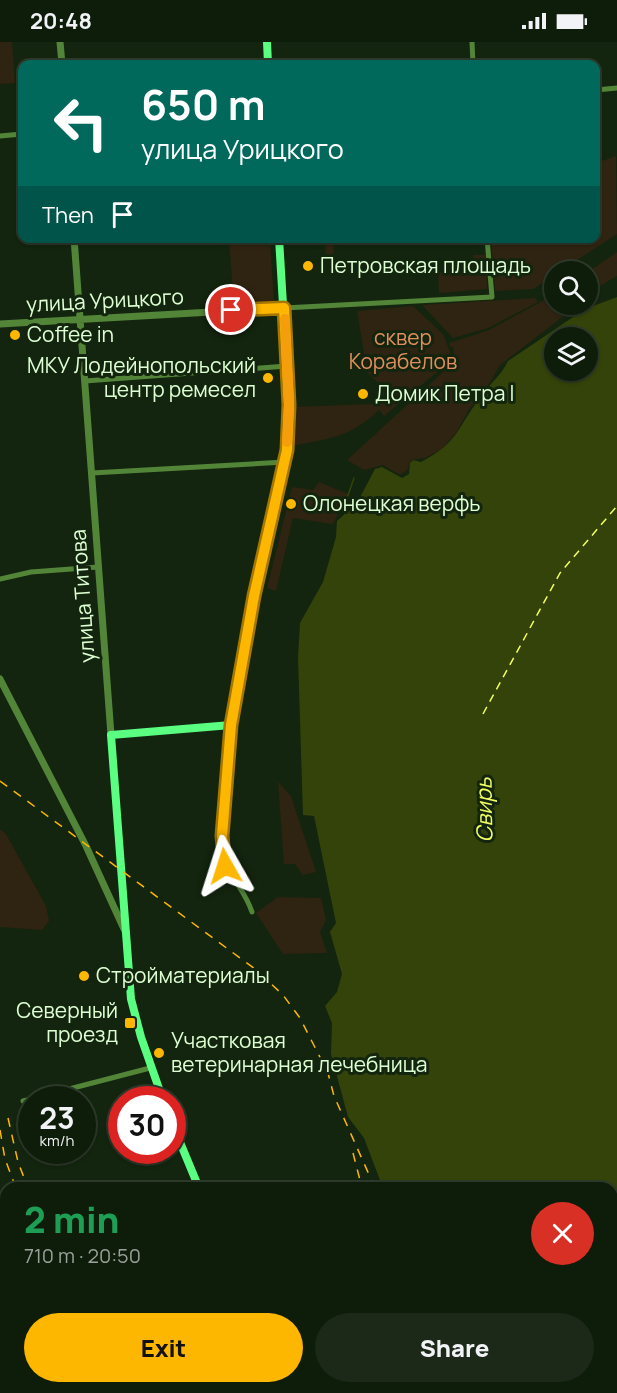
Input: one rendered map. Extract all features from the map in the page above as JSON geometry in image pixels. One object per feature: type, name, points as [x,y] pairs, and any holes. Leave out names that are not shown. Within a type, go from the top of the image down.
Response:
[{"type":"main road","points":[[267,42],[268,60]]},
{"type":"main road","points":[[111,735],[231,725],[254,596],[285,462],[289,405],[279,243]]},
{"type":"main road","name":"улица Титова","points":[[111,735],[124,930],[133,1010],[157,1086]]},
{"type":"main road","points":[[186,1157],[197,1182]]},
{"type":"street","points":[[60,42],[62,60]]},
{"type":"street","points":[[472,42],[473,60]]},
{"type":"street","points":[[600,90],[617,88]]},
{"type":"street","points":[[0,136],[18,134]]},
{"type":"street","name":"улица Титова","points":[[74,243],[111,735]]},
{"type":"street","points":[[284,308],[492,297],[487,243]]},
{"type":"street","name":"улица Урицкого","points":[[0,324],[284,308]]},
{"type":"street","points":[[85,381],[287,366]]},
{"type":"street","points":[[92,473],[285,462]]},
{"type":"street","points":[[0,579],[31,573],[98,567]]},
{"type":"street","points":[[0,679],[87,846],[124,930]]},
{"type":"street","points":[[231,725],[222,849],[225,866],[235,884],[248,900],[252,912]]},
{"type":"street","points":[[81,1086],[150,1068]]},
{"type":"green space","points":[[0,42],[12,42],[15,83],[0,84]]},
{"type":"green space","points":[[616,156],[617,234],[575,261],[544,261],[544,282],[533,289],[495,291],[491,243],[600,243],[600,162]]},
{"type":"green space","points":[[229,243],[270,243],[274,303],[234,306]]},
{"type":"green space","points":[[325,243],[333,243],[334,261],[326,262]]},
{"type":"green space","points":[[617,252],[617,276],[598,287],[598,265]]},
{"type":"green space","points":[[473,255],[486,255],[487,289],[439,293],[438,272],[472,264]]},
{"type":"green space","points":[[535,298],[538,302],[488,328],[453,338],[422,305]]},
{"type":"green space","points":[[544,300],[544,315],[565,315],[549,327],[544,327],[544,331],[500,365],[468,411],[456,433],[442,449],[425,458],[411,460],[407,470],[400,475],[383,465],[364,470],[347,460],[454,362],[453,347],[450,347],[449,343],[489,330]]},
{"type":"green space","name":"сквер Корабелов","points":[[413,306],[443,334],[453,359],[384,416],[379,410],[349,432],[292,446],[292,407],[373,404],[384,389],[367,372],[357,311]]},
{"type":"green space","points":[[319,482],[348,494],[333,524],[293,518],[276,591],[267,588],[292,487],[313,490]]},
{"type":"green space","points":[[278,782],[291,796],[316,872],[303,875],[295,864],[284,864]]},
{"type":"green space","points":[[0,829],[6,834],[46,906],[49,921],[42,930],[0,927]]},
{"type":"green space","points":[[278,897],[321,898],[326,920],[320,932],[327,953],[283,954],[256,913]]},
{"type":"water","name":"Свирь","points":[[617,297],[617,1182],[381,1182],[364,1138],[348,1117],[331,1054],[332,1023],[325,1006],[337,992],[342,974],[330,932],[336,923],[314,816],[303,815],[298,657],[300,623],[323,582],[336,537],[337,521],[357,503],[375,469],[382,467],[402,478],[409,474],[410,463],[413,460],[421,462],[443,448],[456,434],[472,409],[508,361],[544,337],[544,381],[598,381],[598,327],[558,327],[576,315],[598,315],[598,304]]},
{"type":"waterway","points":[[352,508],[346,501],[354,478]]},
{"type":"ferry route","points":[[483,714],[560,573],[617,506]]},
{"type":"railway","points":[[0,781],[255,969],[283,995],[300,1018],[328,1073],[334,1096],[372,1182]]},
{"type":"railway","points":[[8,1118],[18,1162],[26,1182]]},
{"type":"railway","points":[[0,1130],[5,1159],[14,1182]]},
{"type":"railway","points":[[353,1153],[360,1182]]},
{"type":"slow traffic","points":[[285,319],[289,405],[287,442]]},
{"type":"place","name":"Петровская площадь","points":[[308,266]]},
{"type":"place","name":"Coffee in","points":[[15,335]]},
{"type":"place","name":"МКУ Лодейнопольский центр ремесел","points":[[268,378]]},
{"type":"place","name":"Домик Петра I","points":[[363,394]]},
{"type":"place","name":"Олонецкая верфь","points":[[291,504]]},
{"type":"place","name":"Стройматериалы","points":[[84,976]]},
{"type":"place","name":"Северный проезд","points":[[130,1023]]},
{"type":"place","name":"Участковая ветеринарная лечебница","points":[[159,1053]]},
{"type":"route","points":[[225,866],[222,836],[231,725],[254,596],[285,462],[289,405],[284,308],[231,310]]}]
